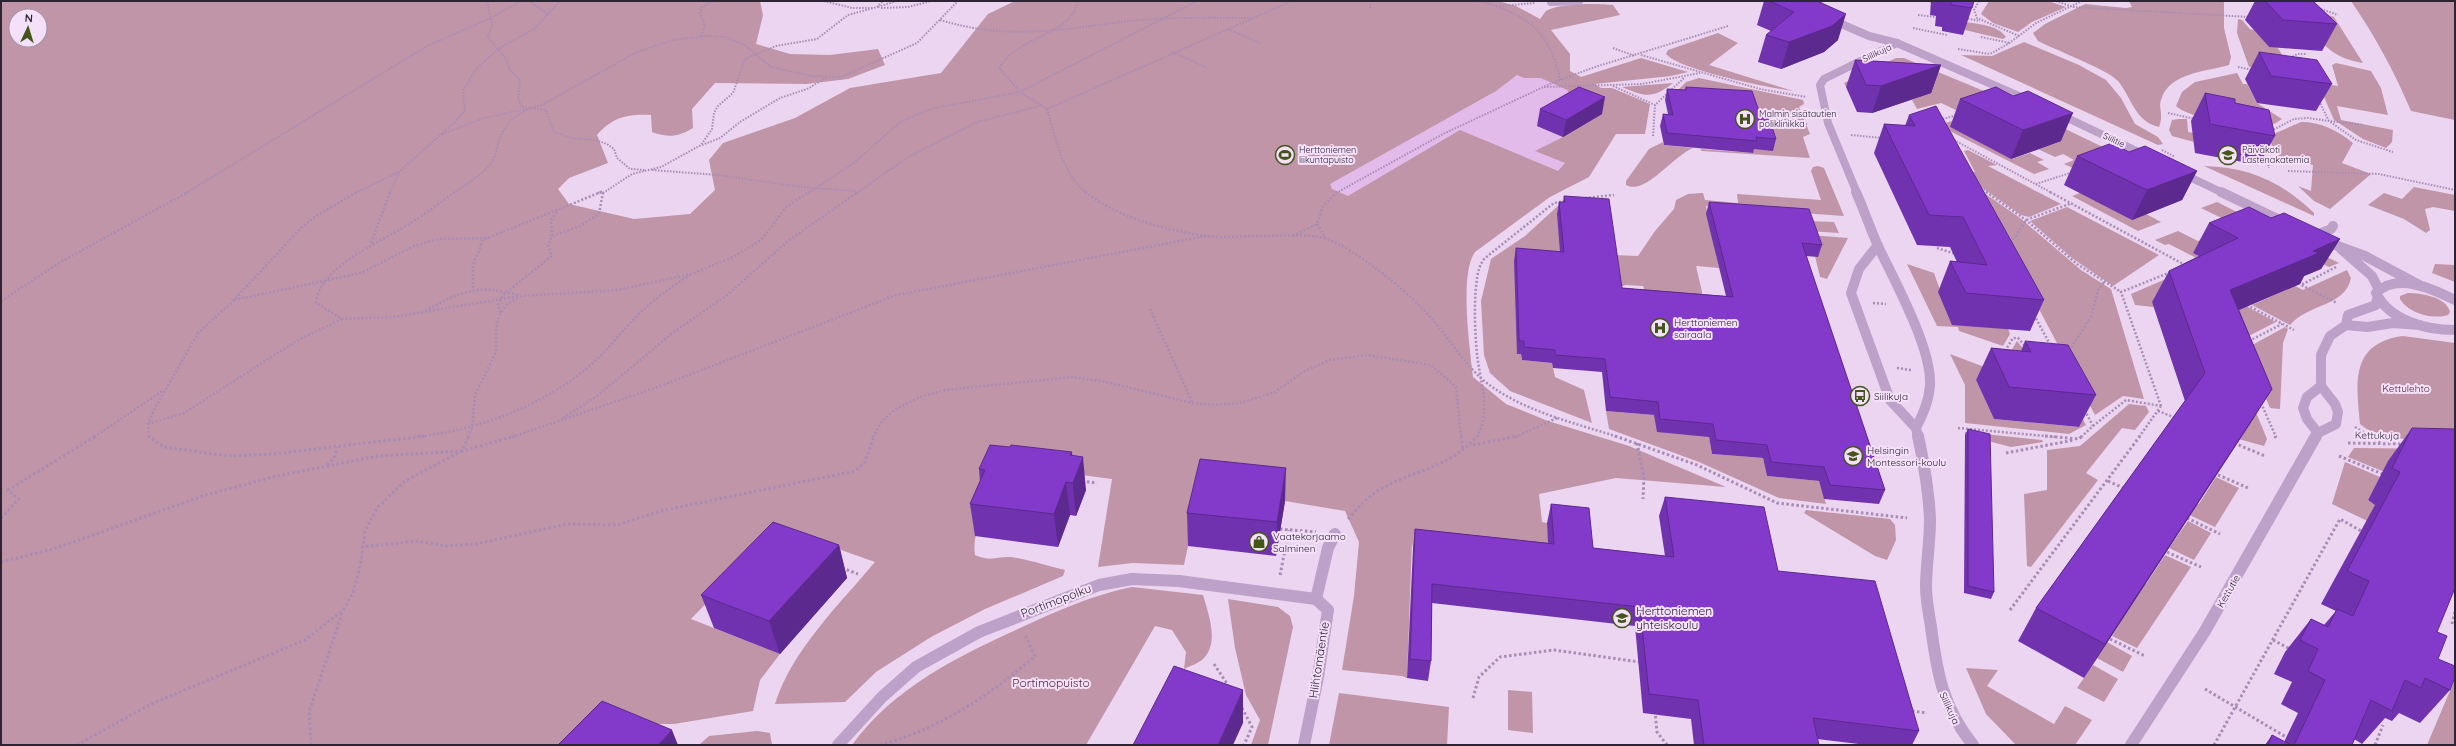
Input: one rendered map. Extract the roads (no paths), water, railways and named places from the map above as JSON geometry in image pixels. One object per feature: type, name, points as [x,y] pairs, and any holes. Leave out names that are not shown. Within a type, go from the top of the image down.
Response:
[{"type":"street","points":[[1551,2],[1579,1]]},
{"type":"street","points":[[1824,14],[1869,36],[1883,38],[1897,43],[2037,104]]},
{"type":"street","name":"Siilikuja","points":[[1897,43],[1824,79],[1820,85],[1821,98],[1828,123],[1878,245],[1906,306],[1925,356],[1930,384],[1926,409],[1916,428],[1927,479],[1930,521],[1926,588],[1935,660],[1942,692],[1960,729],[1973,745]]},
{"type":"street","name":"Siilitie","points":[[2050,110],[2149,157]]},
{"type":"street","points":[[2171,168],[2294,227]]},
{"type":"street","points":[[2333,226],[2331,230],[2311,235],[2341,249],[2365,256],[2421,286],[2455,300]]},
{"type":"street","points":[[1878,245],[1858,268],[1851,293],[1890,400],[1916,428]]},
{"type":"street","points":[[2341,249],[2348,258],[2372,274],[2377,281],[2378,288],[2376,293],[2378,299],[2393,313],[2420,325]]},
{"type":"street","points":[[2378,288],[2395,283],[2421,286]]},
{"type":"street","points":[[2346,325],[2348,315],[2371,308],[2376,304],[2378,299]]},
{"type":"street","points":[[2321,386],[2308,395],[2302,408],[2302,413],[2318,432],[2336,424],[2338,412],[2335,404],[2321,386],[2321,356],[2330,336],[2346,325],[2367,327],[2393,323],[2455,330]]},
{"type":"street","name":"Kettutie","points":[[2131,745],[2205,631],[2318,432]]},
{"type":"street","points":[[1316,599],[1328,548],[1335,534]]},
{"type":"street","name":"Portimopolku","points":[[838,745],[882,697],[916,667],[979,632],[1099,585],[1132,578],[1179,581],[1316,599]]},
{"type":"street","name":"Hiihtomäentie","points":[[1304,745],[1318,677],[1328,610],[1316,599]]},
{"type":"place","name":"Malmin sisätautien poliklinikka","points":[[1745,119]]},
{"type":"place","name":"Herttoniemen liikuntapuisto","points":[[1285,155]]},
{"type":"place","name":"Päiväkoti Lastenakatemia","points":[[2228,155]]},
{"type":"place","name":"Herttoniemen sairaala","points":[[1660,328]]},
{"type":"place","name":"Siilikuja","points":[[1860,396]]},
{"type":"place","name":"Helsingin Montessori-koulu","points":[[1853,456]]},
{"type":"place","name":"Vaatekorjaamo Salminen","points":[[1259,542]]},
{"type":"place","name":"Herttoniemen yhteiskoulu","points":[[1622,618]]},
{"type":"park label","name":"Kettulehto","points":[[2406,388]]},
{"type":"park label","name":"Portimopuisto","points":[[1051,683]]}]
